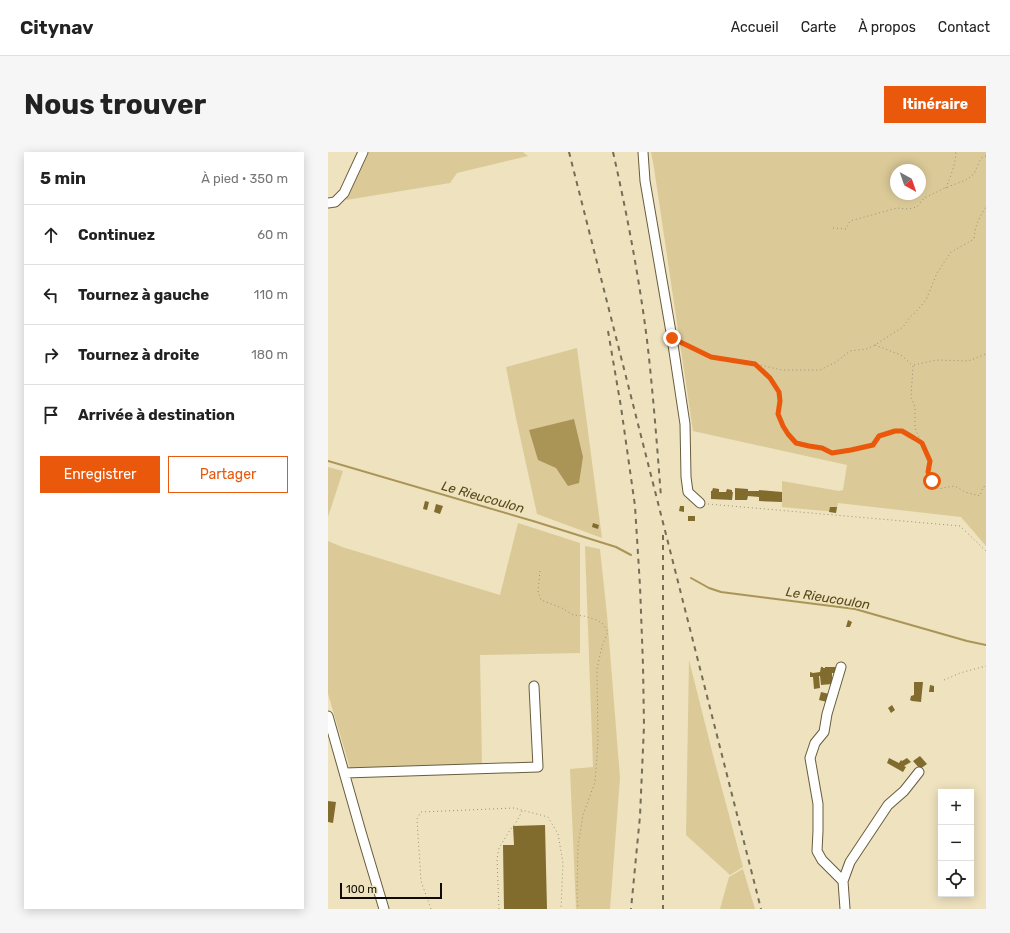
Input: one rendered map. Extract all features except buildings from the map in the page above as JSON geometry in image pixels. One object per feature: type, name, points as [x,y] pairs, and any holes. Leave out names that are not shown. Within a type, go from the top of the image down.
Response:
[{"type":"street","points":[[328,203],[335,202],[344,193],[363,152]]},
{"type":"street","points":[[643,152],[645,181],[672,338],[684,424],[688,492],[700,503]]},
{"type":"street","points":[[841,667],[824,732],[815,743],[810,758],[818,804],[817,851],[822,860],[843,880]]},
{"type":"street","points":[[345,773],[538,767],[534,686]]},
{"type":"street","points":[[328,716],[384,909]]},
{"type":"street","points":[[845,909],[843,880],[850,862],[888,806],[904,791],[919,772]]},
{"type":"path","points":[[945,188],[952,174],[956,152]]},
{"type":"path","points":[[832,228],[846,229],[850,221],[897,208],[917,207],[924,198],[966,180],[974,174],[981,158],[986,156]]},
{"type":"path","points":[[672,338],[711,357],[782,370],[820,370],[836,362],[850,351],[866,349],[875,345],[903,327],[926,300],[937,273],[951,252],[974,239],[975,229],[981,214],[986,207]]},
{"type":"path","points":[[875,345],[901,355],[913,366]]},
{"type":"path","points":[[913,366],[936,360],[968,361],[986,354]]},
{"type":"path","points":[[755,364],[770,378],[779,392],[780,401],[778,414],[783,426],[796,443],[822,448],[832,453],[873,445],[879,436],[895,431],[902,431],[922,443]]},
{"type":"path","points":[[913,366],[911,397],[915,407],[915,428],[930,461],[928,472],[932,481],[938,489],[956,486],[965,492],[980,496],[983,487],[986,486]]},
{"type":"path","points":[[700,503],[960,526],[986,551]]},
{"type":"path","points":[[540,572],[538,592],[541,600],[573,614],[597,620],[603,624],[608,632],[602,646],[597,669],[598,741],[595,782],[583,815],[578,846],[578,909]]},
{"type":"path","points":[[944,680],[960,673],[986,666]]},
{"type":"path","points":[[431,909],[421,881],[417,819],[421,812],[514,808],[548,817],[558,834],[562,863],[561,909]]},
{"type":"path","points":[[500,909],[497,859],[499,848],[517,821],[522,810]]},
{"type":"shaded area","points":[[369,152],[523,152],[528,156],[457,173],[450,183],[346,200]]},
{"type":"shaded area","points":[[651,152],[986,152],[986,546],[961,517],[838,503],[836,512],[782,507],[782,481],[839,491],[843,490],[847,465],[693,431]]},
{"type":"shaded area","points":[[577,348],[602,538],[537,514],[506,367]]},
{"type":"shaded area","points":[[574,419],[583,457],[579,483],[568,486],[556,468],[538,460],[529,430]]},
{"type":"shaded area","points":[[328,467],[343,471],[328,517]]},
{"type":"shaded area","points":[[518,523],[580,543],[580,653],[480,655],[482,765],[350,768],[328,694],[328,541],[342,547],[500,595]]},
{"type":"shaded area","points":[[585,546],[600,549],[607,615],[620,778],[610,909],[576,909],[570,769],[593,767]]},
{"type":"shaded area","points":[[689,660],[743,867],[730,875],[686,835]]},
{"type":"shaded area","points":[[743,869],[755,909],[720,909],[729,877]]},
{"type":"waterway","name":"Le Rieucoulon","points":[[328,461],[533,521],[616,547],[631,555]]},
{"type":"waterway","name":"Le Rieucoulon","points":[[691,578],[709,588],[721,592],[855,609],[986,645]]},
{"type":"railway","points":[[569,152],[761,909]]},
{"type":"railway","points":[[613,152],[632,246],[644,316],[661,497]]},
{"type":"railway","points":[[608,331],[621,407],[635,506],[640,586],[644,726],[640,816],[631,909]]},
{"type":"railway","points":[[663,535],[663,909]]},
{"type":"route","points":[[672,338],[711,357],[755,364],[770,378],[779,392],[780,401],[778,414],[783,426],[796,443],[822,448],[832,453],[873,445],[879,436],[895,431],[902,431],[922,443],[930,461],[928,472],[932,481]]}]
